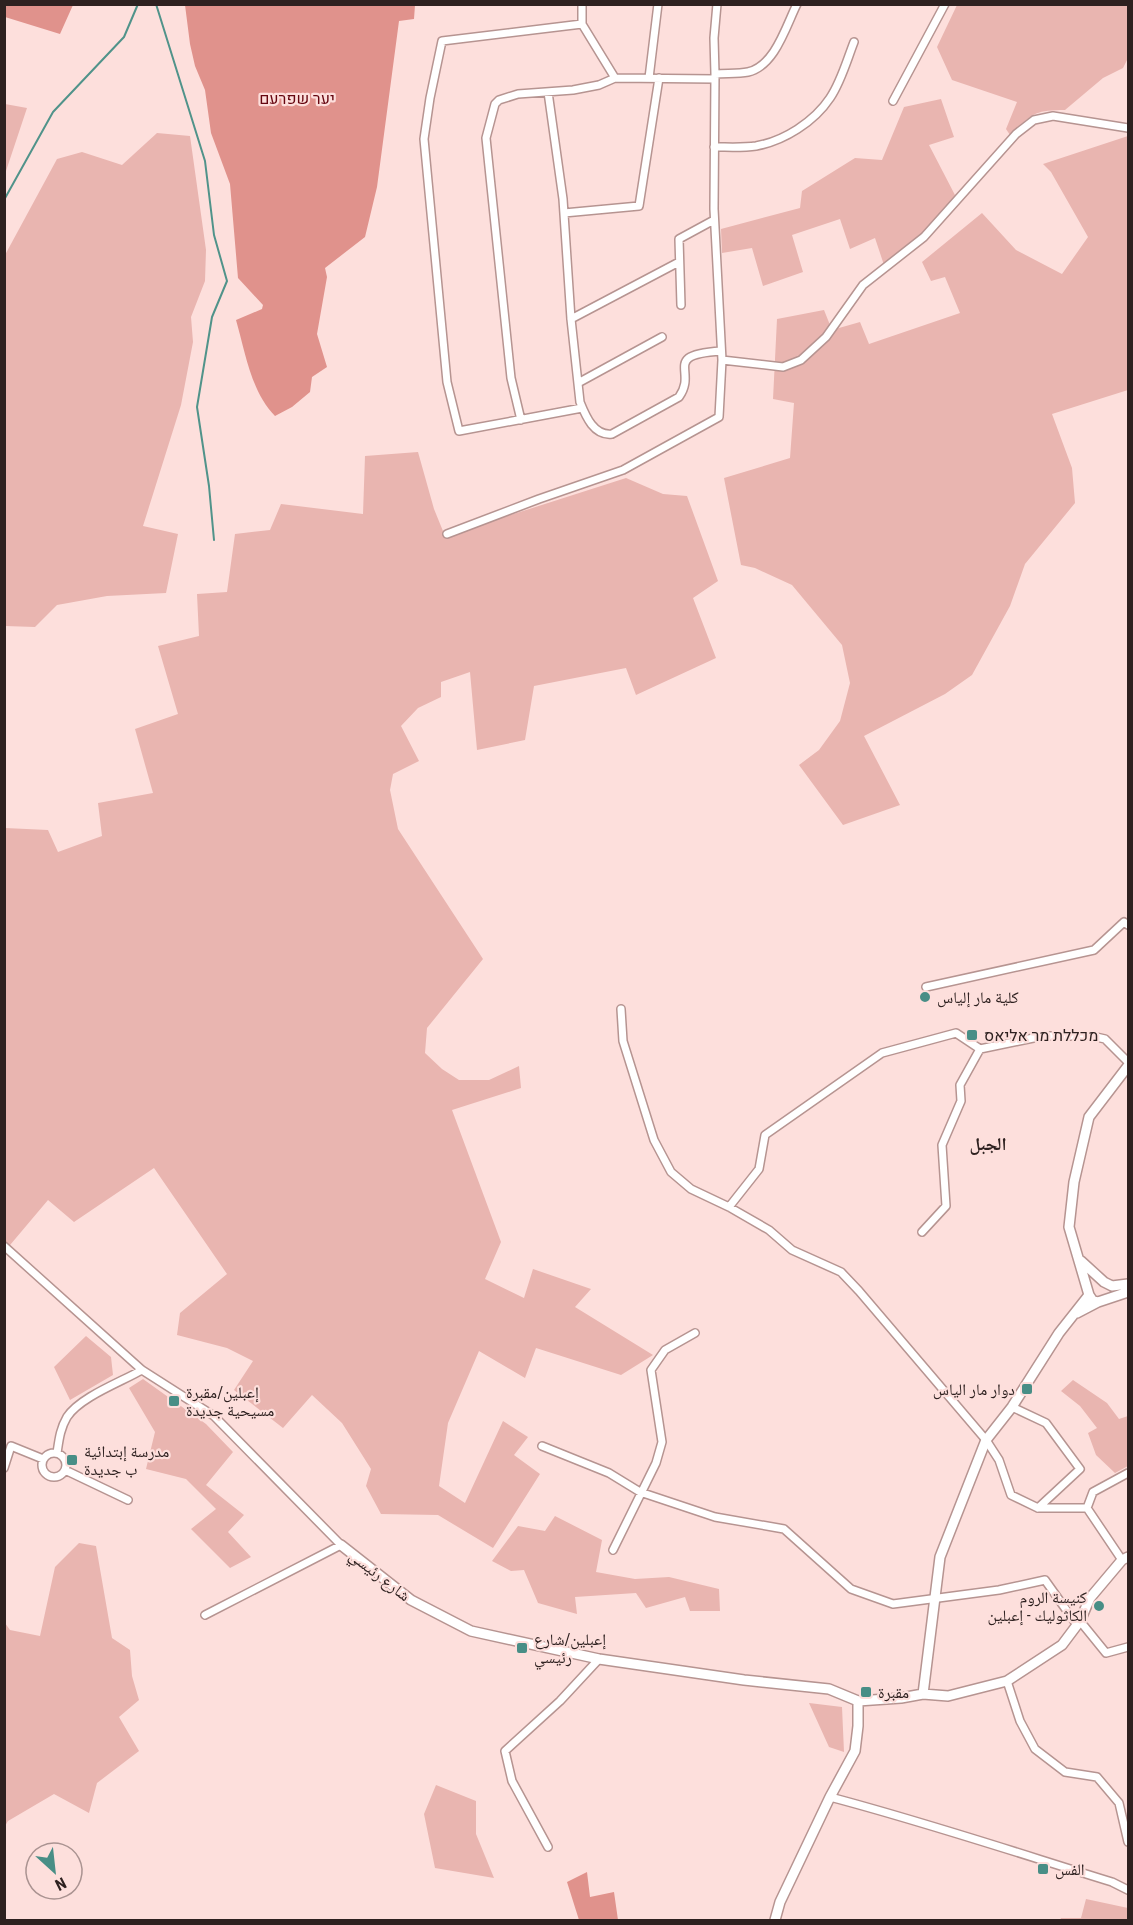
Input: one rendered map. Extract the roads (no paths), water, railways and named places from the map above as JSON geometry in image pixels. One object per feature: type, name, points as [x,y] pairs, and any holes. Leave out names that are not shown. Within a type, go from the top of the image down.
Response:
[{"type":"main road","points":[[1098,1302],[1093,1301],[1089,1294],[1069,1227],[1074,1182],[1085,1126],[1094,1108],[1128,1064]]},
{"type":"main road","points":[[1079,1260],[1108,1284],[1114,1291],[1112,1297]]},
{"type":"main road","points":[[923,1694],[940,1557],[986,1440],[1012,1407],[1059,1333],[1095,1285],[1108,1284],[1128,1291]]},
{"type":"main road","points":[[1072,1316],[1098,1302],[1128,1291]]},
{"type":"main road","name":"شارع رئيسي","points":[[341,1545],[411,1600],[471,1631],[599,1659],[744,1680],[829,1689],[858,1701]]},
{"type":"main road","points":[[775,1920],[780,1902],[830,1797],[855,1751],[858,1701],[923,1694],[948,1696],[1007,1681],[1062,1644],[1079,1623],[1090,1598],[1125,1558]]},
{"type":"street","points":[[582,4],[582,24],[615,78]]},
{"type":"street","points":[[649,78],[658,4]]},
{"type":"street","points":[[447,534],[623,470],[719,417],[722,360],[714,220],[714,38],[717,4]]},
{"type":"street","points":[[521,420],[511,378],[486,138],[491,115],[499,100],[518,94],[573,90],[599,85],[615,78],[715,76],[750,72],[762,64],[778,44],[797,4]]},
{"type":"street","points":[[893,101],[945,4]]},
{"type":"street","points":[[582,24],[442,41],[429,98],[424,139],[447,382],[459,431],[582,408]]},
{"type":"street","points":[[714,147],[756,146],[786,136],[797,129],[822,108],[830,97],[855,42]]},
{"type":"street","points":[[564,213],[639,206],[659,78]]},
{"type":"street","points":[[548,92],[564,213],[571,319],[582,408],[599,433],[612,434],[679,397],[685,387],[684,368],[690,357],[701,353],[721,351]]},
{"type":"street","points":[[722,360],[783,367],[801,360],[826,337],[863,285],[924,237],[1016,134],[1034,120],[1053,116],[1128,128]]},
{"type":"street","points":[[681,305],[679,239],[714,220]]},
{"type":"street","points":[[571,319],[679,262]]},
{"type":"street","points":[[578,383],[662,337]]},
{"type":"street","points":[[926,987],[1094,950],[1124,922],[1128,925]]},
{"type":"street","points":[[621,1009],[623,1041],[654,1140],[671,1172],[692,1189],[769,1230],[792,1250],[841,1272],[986,1440],[999,1460],[1011,1494],[1038,1508],[1087,1508]]},
{"type":"street","points":[[729,1207],[759,1168],[765,1136],[882,1053],[956,1033],[980,1049],[1043,1036],[1092,1036],[1105,1039],[1128,1064]]},
{"type":"street","points":[[922,1232],[946,1206],[942,1145],[961,1101],[960,1085],[980,1049]]},
{"type":"street","name":"شارع رئيسي","points":[[4,1246],[142,1370],[214,1416],[341,1545]]},
{"type":"street","points":[[613,1550],[656,1463],[662,1442],[651,1371],[665,1350],[695,1333]]},
{"type":"street","points":[[57,1453],[60,1433],[68,1416],[82,1402],[142,1370]]},
{"type":"street","points":[[1012,1407],[1046,1422],[1080,1469],[1038,1508]]},
{"type":"street","points":[[4,1468],[11,1446],[43,1459]]},
{"type":"street","points":[[542,1446],[609,1473],[640,1492],[714,1517],[784,1529],[851,1589],[893,1604],[999,1590],[1045,1580],[1106,1653],[1128,1647]]},
{"type":"street","points":[[57,1453],[64,1457],[65,1470],[56,1477],[49,1476],[42,1467],[43,1459],[49,1454],[57,1453]]},
{"type":"street","points":[[65,1470],[128,1500]]},
{"type":"street","points":[[1087,1508],[1094,1492],[1128,1473]]},
{"type":"street","points":[[1087,1508],[1125,1558]]},
{"type":"street","points":[[205,1615],[341,1545]]},
{"type":"street","points":[[548,1847],[512,1782],[505,1751],[560,1701],[599,1659]]},
{"type":"street","points":[[1007,1681],[1020,1721],[1035,1749],[1065,1772],[1097,1777],[1119,1803],[1128,1842]]},
{"type":"street","points":[[830,1797],[914,1819],[985,1844],[1112,1882],[1128,1890]]},
{"type":"waterway","points":[[4,200],[53,112],[124,37],[138,4]]},
{"type":"waterway","points":[[156,4],[205,161],[214,235],[227,281],[212,317],[197,407],[209,486],[214,540]]},
{"type":"place","name":"كلية مار إلياس","points":[[925,997]]},
{"type":"place","name":"מכללת מר אליאס","points":[[972,1035]]},
{"type":"place","name":"دوار مار الياس","points":[[1027,1389]]},
{"type":"place","name":"إعبلين/مقبرة مسيحية جديدة","points":[[174,1401]]},
{"type":"place","name":"مدرسة إبتدائية ب جديدة","points":[[72,1460]]},
{"type":"place","name":"كنيسة الروم الكاثوليك - إعبلين","points":[[1099,1606]]},
{"type":"place","name":"إعبلين/شارع رئيسي","points":[[522,1648]]},
{"type":"place","name":"مقبرة","points":[[866,1692]]},
{"type":"place","name":"الفس","points":[[1043,1869]]},
{"type":"district","name":"الجبل","points":[[988,1144]]},
{"type":"park label","name":"יער שפרעם","points":[[297,98]]}]
